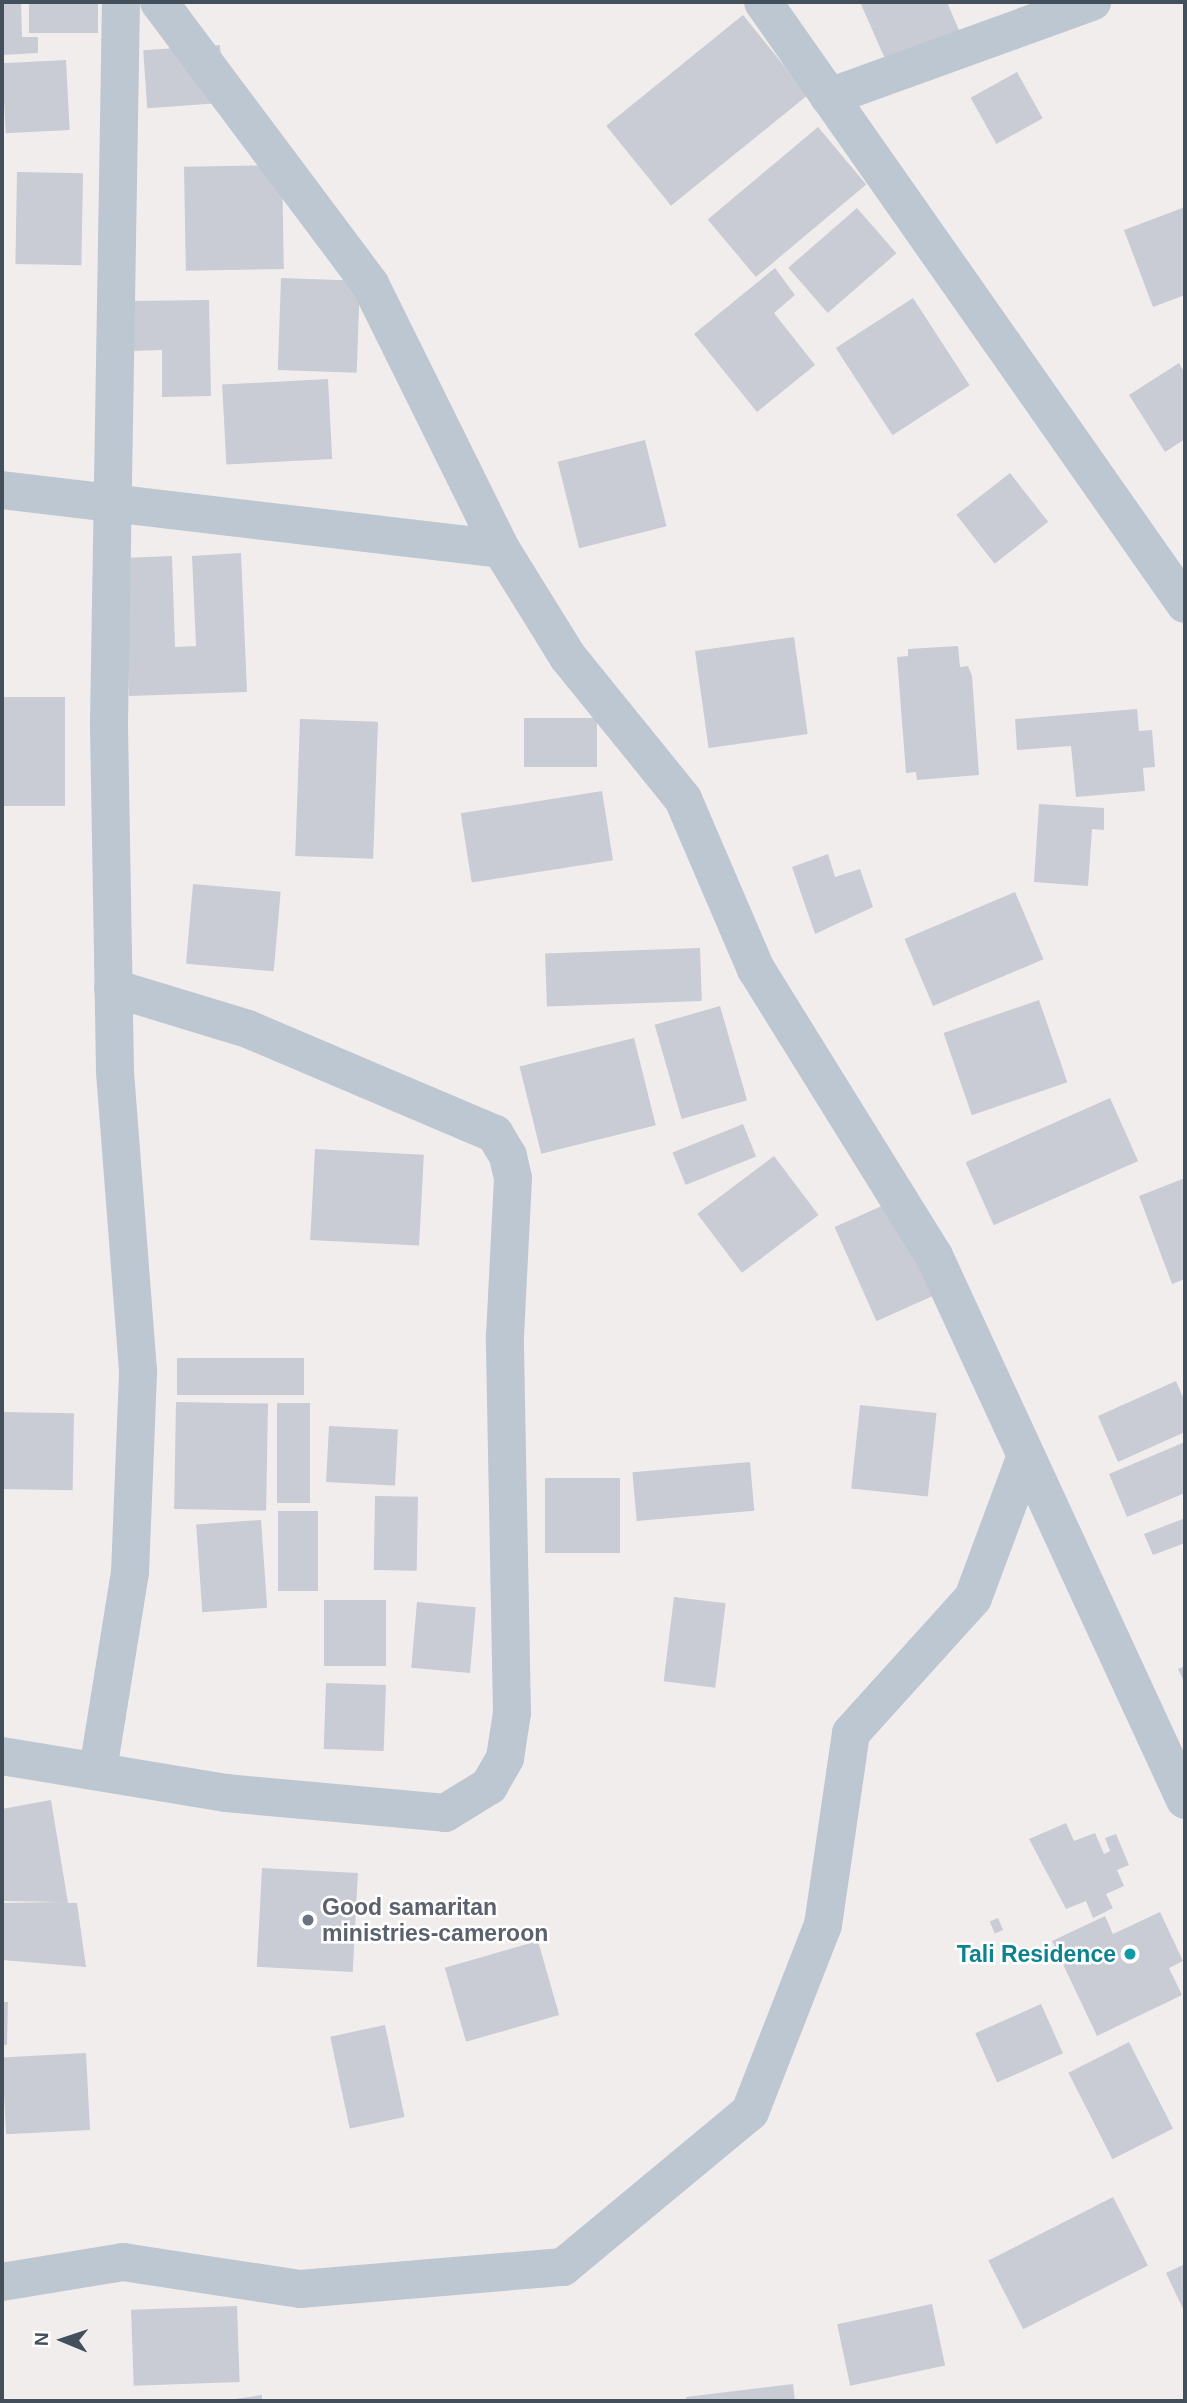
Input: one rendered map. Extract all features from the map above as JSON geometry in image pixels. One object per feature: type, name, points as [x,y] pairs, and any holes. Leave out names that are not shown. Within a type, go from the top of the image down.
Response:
[{"type":"street","points":[[98,1770],[130,1573],[138,1371],[113,988],[113,500],[121,2]]},
{"type":"street","points":[[159,2],[370,284],[501,549],[568,657],[683,799],[756,969],[934,1256],[1024,1461],[1185,1800]]},
{"type":"street","points":[[763,2],[1184,597]]},
{"type":"street","points":[[829,97],[1092,2]]},
{"type":"street","points":[[2,490],[113,500],[501,549]]},
{"type":"street","points":[[2,1756],[226,1793],[445,1813],[489,1786],[505,1758],[512,1713],[505,1336],[513,1178],[508,1156],[495,1135],[247,1029],[113,988]]},
{"type":"street","points":[[2,2282],[123,2262],[300,2288],[563,2267],[750,2112],[823,1924],[850,1733],[973,1598],[1024,1461]]},
{"type":"building","points":[[2,2],[21,2],[22,37],[38,37],[38,53],[2,55]]},
{"type":"building","points":[[29,2],[98,2],[98,33],[29,33]]},
{"type":"building","points":[[860,2],[947,2],[961,35],[889,68]]},
{"type":"building","points":[[743,15],[808,95],[671,206],[606,126]]},
{"type":"building","points":[[220,45],[224,103],[147,108],[143,50]]},
{"type":"building","points":[[66,60],[70,130],[6,133],[2,63]]},
{"type":"building","points":[[1017,72],[1043,118],[996,144],[971,98]]},
{"type":"building","points":[[818,127],[866,184],[756,277],[708,220]]},
{"type":"building","points":[[282,165],[284,269],[186,271],[184,167]]},
{"type":"building","points":[[17,172],[83,173],[81,265],[15,264]]},
{"type":"building","points":[[1185,207],[1185,295],[1153,307],[1124,230]]},
{"type":"building","points":[[857,208],[896,253],[828,313],[788,268]]},
{"type":"building","points":[[775,268],[795,295],[774,313],[815,365],[757,412],[694,334]]},
{"type":"building","points":[[281,278],[360,281],[357,373],[278,370]]},
{"type":"building","points":[[913,298],[970,385],[892,435],[836,348]]},
{"type":"building","points":[[209,300],[211,396],[162,397],[162,350],[131,351],[130,301]]},
{"type":"building","points":[[1179,363],[1185,374],[1185,439],[1165,452],[1129,395]]},
{"type":"building","points":[[328,379],[332,459],[226,464],[222,385]]},
{"type":"building","points":[[645,440],[667,526],[579,548],[558,462]]},
{"type":"building","points":[[1010,473],[1048,522],[995,564],[956,515]]},
{"type":"building","points":[[241,553],[247,692],[129,696],[124,558],[172,556],[175,647],[196,646],[192,556]]},
{"type":"building","points":[[794,637],[808,734],[709,748],[695,651]]},
{"type":"building","points":[[958,646],[960,667],[968,666],[972,676],[979,775],[917,780],[916,772],[906,773],[897,657],[908,656],[908,649]]},
{"type":"building","points":[[2,697],[65,697],[65,806],[2,806]]},
{"type":"building","points":[[1137,709],[1139,731],[1152,730],[1155,767],[1143,768],[1145,791],[1076,797],[1071,746],[1017,750],[1015,719]]},
{"type":"building","points":[[524,718],[597,718],[597,767],[524,767]]},
{"type":"building","points":[[300,719],[378,722],[373,859],[295,856]]},
{"type":"building","points":[[602,791],[613,860],[472,883],[461,813]]},
{"type":"building","points":[[1039,804],[1104,808],[1104,830],[1092,829],[1088,886],[1034,882]]},
{"type":"building","points":[[828,854],[835,877],[860,869],[873,907],[815,934],[792,867]]},
{"type":"building","points":[[193,884],[281,892],[274,971],[186,964]]},
{"type":"building","points":[[1015,892],[1044,959],[933,1006],[905,939]]},
{"type":"building","points":[[700,948],[702,1001],[547,1006],[545,953]]},
{"type":"building","points":[[1039,1000],[1067,1082],[972,1115],[944,1033]]},
{"type":"building","points":[[720,1006],[747,1100],[682,1119],[655,1025]]},
{"type":"building","points":[[634,1038],[656,1125],[541,1154],[520,1067]]},
{"type":"building","points":[[1110,1098],[1138,1161],[994,1225],[966,1162]]},
{"type":"building","points":[[743,1124],[756,1156],[686,1185],[673,1152]]},
{"type":"building","points":[[315,1149],[424,1155],[419,1246],[310,1240]]},
{"type":"building","points":[[774,1156],[819,1215],[742,1273],[697,1214]]},
{"type":"building","points":[[1185,1178],[1185,1279],[1172,1284],[1139,1196]]},
{"type":"building","points":[[893,1201],[935,1295],[876,1321],[835,1227]]},
{"type":"building","points":[[177,1358],[304,1358],[304,1395],[177,1395]]},
{"type":"building","points":[[1176,1381],[1185,1402],[1185,1432],[1118,1462],[1098,1416]]},
{"type":"building","points":[[176,1402],[268,1404],[266,1511],[174,1509]]},
{"type":"building","points":[[277,1403],[310,1403],[310,1503],[277,1503]]},
{"type":"building","points":[[860,1405],[937,1413],[928,1497],[851,1489]]},
{"type":"building","points":[[2,1412],[74,1413],[73,1490],[2,1489]]},
{"type":"building","points":[[329,1426],[398,1430],[395,1486],[326,1482]]},
{"type":"building","points":[[1185,1442],[1185,1493],[1127,1517],[1109,1474]]},
{"type":"building","points":[[750,1462],[754,1511],[637,1521],[632,1472]]},
{"type":"building","points":[[545,1478],[620,1478],[620,1553],[545,1553]]},
{"type":"building","points":[[375,1496],[418,1497],[417,1571],[374,1570]]},
{"type":"building","points":[[278,1511],[318,1511],[318,1591],[278,1591]]},
{"type":"building","points":[[1185,1518],[1185,1543],[1153,1555],[1144,1534]]},
{"type":"building","points":[[261,1520],[267,1608],[202,1612],[196,1525]]},
{"type":"building","points":[[674,1597],[726,1603],[715,1688],[664,1681]]},
{"type":"building","points":[[324,1600],[386,1600],[386,1666],[324,1666]]},
{"type":"building","points":[[417,1602],[476,1607],[470,1673],[411,1668]]},
{"type":"building","points":[[1185,1666],[1185,1684],[1178,1669]]},
{"type":"building","points":[[326,1683],[386,1685],[384,1751],[324,1749]]},
{"type":"building","points":[[51,1800],[68,1903],[77,1903],[86,1967],[2,1960],[2,1903],[63,1902],[2,1901],[2,1809]]},
{"type":"building","points":[[1066,1823],[1074,1841],[1095,1833],[1104,1854],[1110,1851],[1105,1838],[1116,1834],[1129,1865],[1117,1870],[1124,1886],[1106,1894],[1113,1908],[1093,1918],[1086,1901],[1066,1909],[1029,1839]]},
{"type":"building","name":"Good samaritan ministries-cameroon","points":[[262,1868],[358,1873],[353,1972],[257,1967]]},
{"type":"building","points":[[1160,1912],[1183,1961],[1169,1968],[1182,1995],[1097,2036],[1052,1941],[1105,1916],[1113,1934]]},
{"type":"building","points":[[998,1918],[1003,1930],[995,1933],[990,1922]]},
{"type":"building","points":[[538,1941],[559,2015],[466,2042],[445,1968]]},
{"type":"building","points":[[2,2002],[8,2002],[7,2045],[2,2045]]},
{"type":"building","points":[[1041,2004],[1063,2053],[997,2083],[975,2033]]},
{"type":"building","points":[[385,2025],[405,2117],[350,2129],[330,2037]]},
{"type":"building","points":[[1129,2042],[1173,2128],[1112,2159],[1068,2073]]},
{"type":"building","points":[[86,2053],[90,2130],[6,2134],[2,2057]]},
{"type":"building","points":[[1113,2197],[1148,2266],[1023,2329],[988,2261]]},
{"type":"building","points":[[1185,2264],[1185,2313],[1166,2273]]},
{"type":"building","points":[[932,2304],[945,2366],[850,2386],[837,2324]]},
{"type":"building","points":[[237,2306],[240,2382],[134,2386],[131,2310]]},
{"type":"building","points":[[793,2384],[795,2401],[687,2401],[686,2397]]},
{"type":"building","points":[[262,2395],[262,2401],[228,2401],[228,2400]]},
{"type":"place","name":"Good samaritan ministries-cameroon","points":[[308,1920]]},
{"type":"place","name":"Tali Residence","points":[[1130,1954]]}]
